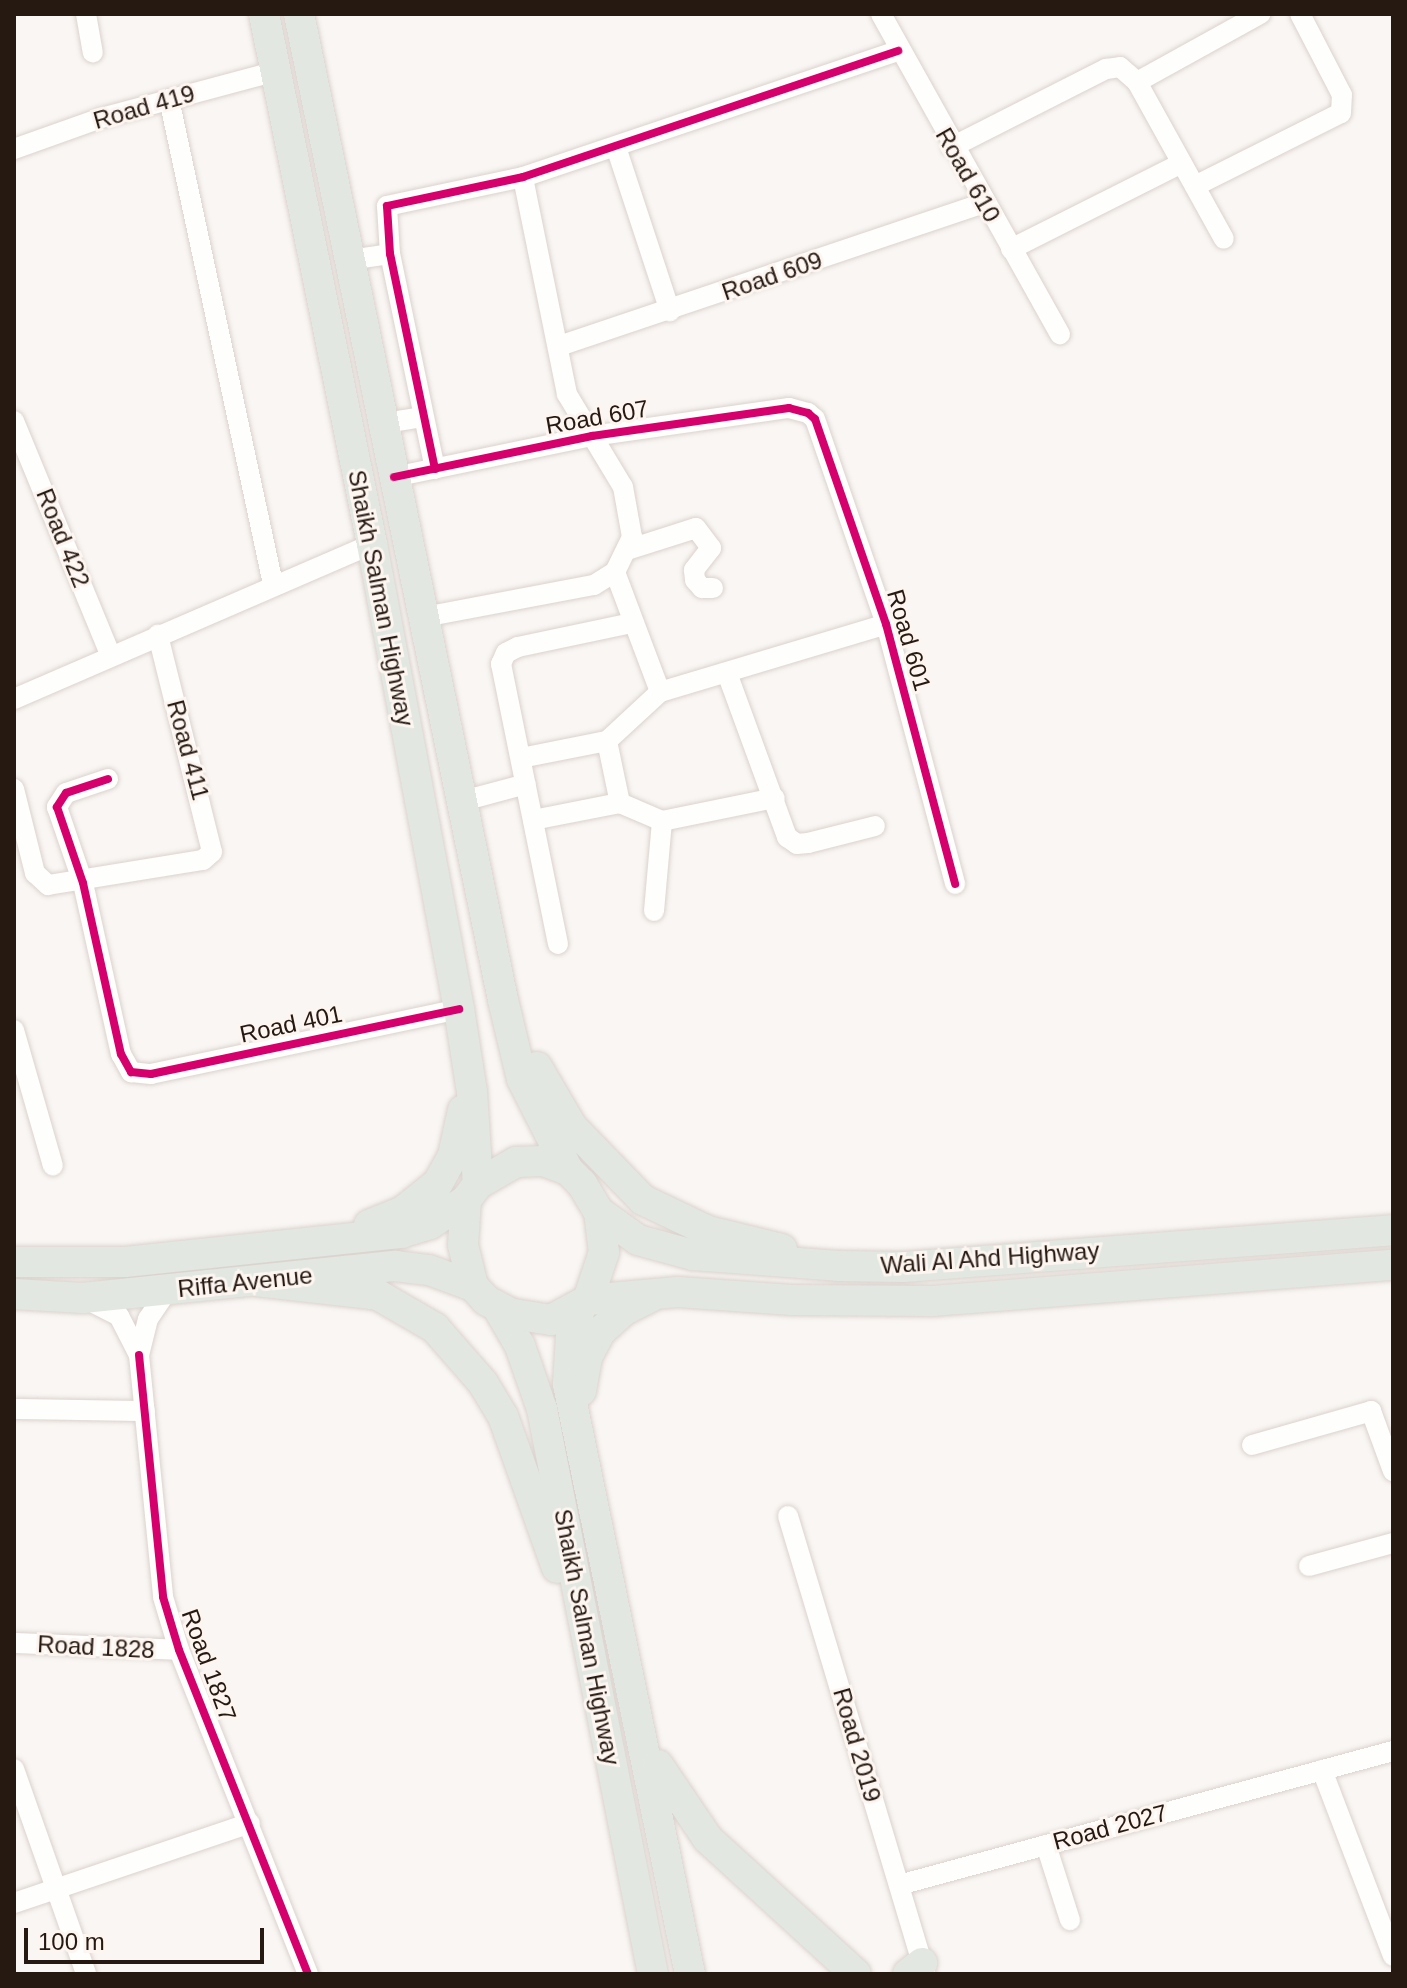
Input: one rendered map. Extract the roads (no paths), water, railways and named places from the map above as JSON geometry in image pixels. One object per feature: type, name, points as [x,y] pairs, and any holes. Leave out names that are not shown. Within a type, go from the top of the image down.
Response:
[{"type":"main road","name":"Shaikh Salman Highway","points":[[264,14],[372,544],[459,1009],[469,1068],[472,1192]]},
{"type":"main road","name":"Shaikh Salman Highway","points":[[302,19],[459,802],[503,1000],[522,1079],[568,1170]]},
{"type":"main road","points":[[503,1000],[572,1127],[643,1200],[708,1231],[838,1266]]},
{"type":"main road","points":[[351,1235],[402,1212],[438,1183],[460,1135],[469,1068]]},
{"type":"main road","points":[[543,1161],[568,1170],[599,1212],[604,1252],[584,1303],[551,1320],[498,1308],[473,1286],[463,1245],[472,1192],[516,1162],[543,1161]]},
{"type":"main road","name":"Riffa Avenue","points":[[14,1262],[125,1262],[416,1229],[472,1192]]},
{"type":"main road","name":"Wali Al Ahd Highway","points":[[599,1212],[638,1240],[693,1255],[838,1266],[903,1267],[1393,1230]]},
{"type":"main road","name":"Wali Al Ahd Highway","points":[[584,1303],[678,1292],[792,1300],[932,1301],[1393,1265]]},
{"type":"main road","name":"Riffa Avenue","points":[[14,1294],[83,1298],[395,1266],[429,1270],[473,1286]]},
{"type":"main road","points":[[256,1281],[378,1295],[427,1322],[459,1353],[503,1416],[592,1665]]},
{"type":"main road","points":[[584,1469],[580,1386],[587,1357],[601,1331],[623,1311],[649,1297],[678,1292]]},
{"type":"main road","name":"Shaikh Salman Highway","points":[[584,1303],[567,1368],[584,1469],[644,1737],[690,1974]]},
{"type":"main road","name":"Shaikh Salman Highway","points":[[498,1308],[536,1387],[653,1974]]},
{"type":"main road","points":[[644,1737],[680,1804],[708,1839],[856,1974]]},
{"type":"street","points":[[86,14],[93,52]]},
{"type":"street","name":"Road 610","points":[[881,14],[898,51],[983,203],[1060,334]]},
{"type":"street","points":[[1137,82],[1260,14]]},
{"type":"street","points":[[1195,186],[1341,113],[1342,95],[1300,14]]},
{"type":"street","points":[[435,469],[390,254],[387,206],[523,177],[898,51]]},
{"type":"street","points":[[952,147],[1106,69],[1120,67],[1137,82],[1224,239]]},
{"type":"street","name":"Road 419","points":[[14,149],[169,99],[277,71]]},
{"type":"street","points":[[169,99],[273,586]]},
{"type":"street","points":[[616,147],[670,311]]},
{"type":"street","points":[[1011,249],[1182,163]]},
{"type":"street","points":[[424,617],[594,585],[615,572],[632,537],[623,487],[567,394],[523,177]]},
{"type":"street","name":"Road 609","points":[[559,346],[983,203]]},
{"type":"street","points":[[350,260],[390,254]]},
{"type":"street","name":"Road 607","points":[[394,477],[592,436],[789,408],[808,413]]},
{"type":"street","name":"Road 601","points":[[808,413],[815,419],[886,624],[955,884]]},
{"type":"street","points":[[385,423],[424,417]]},
{"type":"street","name":"Road 422","points":[[14,421],[111,656]]},
{"type":"street","points":[[627,550],[696,528],[711,548],[694,570],[695,580],[702,588],[713,588]]},
{"type":"street","points":[[14,699],[372,544]]},
{"type":"street","points":[[615,572],[660,692]]},
{"type":"street","points":[[558,944],[501,664],[506,653],[632,623]]},
{"type":"street","points":[[521,758],[607,741],[660,692],[886,624]]},
{"type":"street","name":"Road 411","points":[[83,883],[203,860],[212,852],[212,839],[158,635]]},
{"type":"street","points":[[727,673],[787,837],[797,844],[875,826]]},
{"type":"street","points":[[607,741],[620,803]]},
{"type":"street","points":[[14,789],[20,838],[40,881],[83,883],[63,835],[58,799],[108,779]]},
{"type":"street","points":[[459,802],[526,784]]},
{"type":"street","points":[[533,820],[620,803],[662,821],[775,798]]},
{"type":"street","points":[[654,911],[662,821]]},
{"type":"street","name":"Road 401","points":[[83,883],[121,1054],[131,1072],[151,1074],[459,1009]]},
{"type":"street","points":[[14,1030],[53,1166]]},
{"type":"street","name":"Road 1827","points":[[167,1291],[148,1319],[139,1355],[163,1597],[179,1650],[308,1974]]},
{"type":"street","name":"Road 1827","points":[[83,1298],[119,1316],[139,1355]]},
{"type":"street","points":[[14,1409],[145,1411]]},
{"type":"street","points":[[1252,1445],[1371,1411],[1393,1471]]},
{"type":"street","name":"Road 2019","points":[[788,1516],[899,1885],[918,1970]]},
{"type":"street","points":[[1309,1566],[1393,1543]]},
{"type":"street","name":"Road 1828","points":[[14,1643],[179,1650]]},
{"type":"street","name":"Road 2027","points":[[899,1885],[1393,1751]]},
{"type":"street","points":[[14,1769],[86,1974]]},
{"type":"street","points":[[1322,1770],[1393,1956]]},
{"type":"street","points":[[14,1903],[250,1823]]},
{"type":"street","points":[[1046,1845],[1070,1920]]}]
